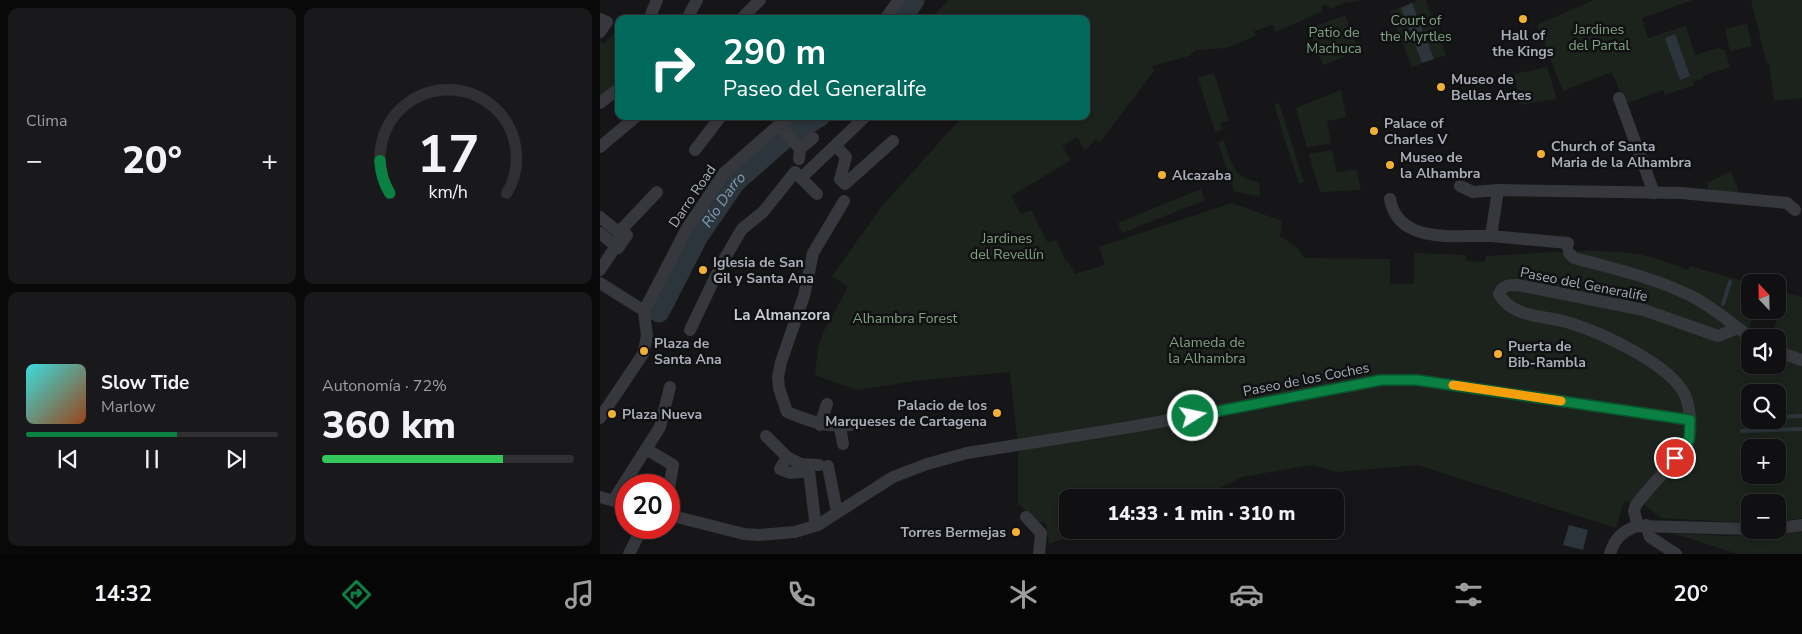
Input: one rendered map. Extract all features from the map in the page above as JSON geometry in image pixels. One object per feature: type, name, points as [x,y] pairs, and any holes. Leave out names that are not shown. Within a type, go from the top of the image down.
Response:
[{"type":"street","points":[[651,15],[657,0]]},
{"type":"street","points":[[690,15],[697,0]]},
{"type":"street","points":[[745,15],[760,0]]},
{"type":"street","points":[[888,15],[899,0]]},
{"type":"street","points":[[600,19],[607,22],[600,32]]},
{"type":"street","points":[[600,103],[615,92]]},
{"type":"street","points":[[1619,98],[1654,193]]},
{"type":"street","points":[[600,147],[632,120]]},
{"type":"street","points":[[695,150],[718,120]]},
{"type":"street","points":[[690,330],[722,263],[742,229],[763,212],[798,175],[836,146],[862,120]]},
{"type":"street","points":[[783,123],[798,151],[813,138]]},
{"type":"street","name":"Darro Road","points":[[641,309],[687,228],[713,187],[724,173],[783,123]]},
{"type":"street","points":[[836,146],[846,157],[840,180],[845,184],[893,141]]},
{"type":"street","points":[[798,175],[817,194]]},
{"type":"street","points":[[1460,186],[1473,192],[1498,190],[1681,193],[1771,201],[1787,204],[1795,210]]},
{"type":"street","points":[[1492,236],[1498,190]]},
{"type":"street","points":[[600,270],[619,239],[657,192]]},
{"type":"street","points":[[1390,199],[1392,213],[1403,224],[1424,235],[1492,236],[1568,243],[1568,249],[1574,258],[1649,280],[1690,295],[1724,315],[1741,330]]},
{"type":"street","points":[[844,201],[813,253],[804,296],[778,377],[787,412],[820,425],[840,427],[863,423]]},
{"type":"street","points":[[600,217],[618,232],[619,239]]},
{"type":"street","points":[[600,225],[619,239]]},
{"type":"street","points":[[600,233],[619,239]]},
{"type":"street","points":[[600,282],[641,309],[646,345],[643,354],[600,418]]},
{"type":"street","name":"Paseo del Generalife","points":[[1642,525],[1634,511],[1636,505],[1687,445],[1690,420],[1685,395],[1672,379],[1640,354],[1570,323],[1518,312],[1504,303],[1499,294],[1501,289],[1508,285],[1518,285],[1644,310],[1718,336],[1738,328]]},
{"type":"street","points":[[1786,355],[1802,360]]},
{"type":"street","name":"Paseo de los Coches","points":[[680,518],[744,534],[759,535],[795,532],[818,525],[879,485],[907,471],[967,452],[1018,445],[1399,379],[1417,380],[1690,420]]},
{"type":"street","points":[[630,474],[660,427],[670,387]]},
{"type":"street","points":[[820,425],[827,404]]},
{"type":"street","points":[[840,427],[843,444]]},
{"type":"street","points":[[766,436],[787,457],[780,469],[790,473],[821,468]]},
{"type":"street","points":[[646,449],[673,466],[672,474]]},
{"type":"street","points":[[821,468],[836,507]]},
{"type":"street","points":[[815,520],[821,468]]},
{"type":"street","points":[[600,497],[615,501]]},
{"type":"street","points":[[1026,517],[1041,532],[1039,554]]},
{"type":"street","points":[[1642,525],[1650,537],[1673,553]]},
{"type":"street","points":[[1610,554],[1618,537],[1627,529],[1642,525],[1741,529]]},
{"type":"street","points":[[1786,527],[1802,525]]},
{"type":"street","points":[[629,554],[636,539]]},
{"type":"green space","name":"Alameda de la Alhambra","points":[[949,0],[1363,0],[1344,3],[1330,9],[1327,4],[1321,6],[1323,11],[1276,32],[1273,25],[1254,31],[1255,36],[1226,48],[1196,50],[1189,56],[1152,66],[1154,71],[1100,142],[1095,140],[1085,151],[1077,137],[1062,146],[1071,160],[1011,196],[1021,214],[1031,210],[1048,243],[1056,240],[1066,261],[1068,261],[1075,274],[1105,265],[1099,247],[1232,203],[1282,221],[1280,236],[1299,249],[1304,258],[1390,259],[1390,284],[1414,284],[1414,253],[1466,255],[1466,261],[1485,262],[1486,256],[1593,251],[1636,254],[1688,270],[1690,266],[1741,280],[1741,319],[1752,319],[1749,329],[1741,329],[1741,374],[1786,374],[1786,329],[1774,329],[1777,319],[1786,319],[1786,293],[1802,297],[1802,518],[1786,520],[1786,494],[1741,494],[1741,522],[1661,518],[1644,505],[1624,501],[1616,528],[1417,465],[1337,472],[1311,465],[1242,477],[1217,489],[1059,489],[1059,539],[1062,539],[1049,544],[1046,523],[1036,522],[1018,503],[1018,445],[1010,372],[922,380],[856,390],[815,375],[818,348],[824,331],[848,287],[832,276],[883,205],[959,120],[1090,120],[1090,15],[934,15]]},
{"type":"green space","name":"Court of the Myrtles","points":[[1419,0],[1426,0],[1446,55],[1412,67],[1390,11]]},
{"type":"green space","name":"Jardines del Partal","points":[[1594,0],[1693,0],[1642,18],[1648,38],[1686,26],[1695,55],[1718,48],[1725,50],[1730,67],[1703,76],[1703,78],[1693,82],[1694,85],[1665,95],[1663,90],[1625,104],[1612,72],[1563,91],[1537,25]]},
{"type":"green space","points":[[1751,0],[1802,0],[1802,98],[1774,101],[1769,63],[1766,61]]},
{"type":"green space","name":"Patio de Machuca","points":[[1345,15],[1359,51],[1323,65],[1309,29]]},
{"type":"green space","points":[[1747,24],[1752,46],[1730,51],[1725,29]]},
{"type":"green space","points":[[612,35],[615,36],[615,85],[600,102],[600,41],[604,44]]},
{"type":"green space","points":[[1547,67],[1557,99],[1520,105],[1514,74]]},
{"type":"green space","points":[[1214,73],[1229,121],[1220,123],[1222,130],[1215,132],[1198,78]]},
{"type":"green space","points":[[1341,90],[1346,117],[1327,121],[1331,143],[1307,148],[1296,108]]},
{"type":"green space","points":[[1279,103],[1304,182],[1299,184],[1274,105]]},
{"type":"green space","points":[[1224,140],[1231,162],[1238,173],[1250,180],[1259,182],[1260,197],[1234,191],[1218,142]]},
{"type":"green space","points":[[1332,150],[1337,173],[1356,169],[1361,190],[1320,192],[1309,154]]},
{"type":"green space","points":[[1731,171],[1739,192],[1710,192],[1707,183]]},
{"type":"green space","points":[[1201,189],[1205,200],[1122,233],[1118,223]]},
{"type":"green space","points":[[1802,531],[1802,554],[1738,554],[1682,536],[1665,533],[1741,535],[1741,539],[1786,539],[1786,532]]},
{"type":"shaded area","points":[[1412,3],[1434,59],[1422,63],[1401,8]]},
{"type":"shaded area","points":[[1675,34],[1690,76],[1680,80],[1665,38]]},
{"type":"shaded area","points":[[1569,525],[1588,530],[1583,550],[1563,545]]},
{"type":"waterway","name":"Río Darro","points":[[904,15],[914,0]]},
{"type":"waterway","name":"Río Darro","points":[[659,312],[698,236],[735,182],[785,138],[814,120]]},
{"type":"waterway","points":[[1723,304],[1730,282]]},
{"type":"waterway","points":[[1786,417],[1802,416]]},
{"type":"waterway","points":[[1742,431],[1802,429]]},
{"type":"slow traffic","points":[[1453,385],[1561,401]]},
{"type":"place","name":"Hall of the Kings","points":[[1523,19]]},
{"type":"place","name":"Museo de Bellas Artes","points":[[1441,87]]},
{"type":"place","name":"Palace of Charles V","points":[[1374,131]]},
{"type":"place","name":"Church of Santa Maria de la Alhambra","points":[[1541,154]]},
{"type":"place","name":"Museo de la Alhambra","points":[[1390,165]]},
{"type":"place","name":"Alcazaba","points":[[1162,175]]},
{"type":"place","name":"Iglesia de San Gil y Santa Ana","points":[[703,270]]},
{"type":"place","name":"Plaza de Santa Ana","points":[[644,351]]},
{"type":"place","name":"Puerta de Bib-Rambla","points":[[1498,354]]},
{"type":"place","name":"Palacio de los Marqueses de Cartagena","points":[[997,413]]},
{"type":"place","name":"Plaza Nueva","points":[[612,414]]},
{"type":"place","name":"Torres Bermejas","points":[[1016,532]]},
{"type":"district","name":"La Almanzora","points":[[782,315]]},
{"type":"route","points":[[1193,416],[1381,380],[1417,380],[1690,420],[1689,440],[1675,458]]},
{"type":"park label","name":"Jardines del Revellín","points":[[1007,246]]},
{"type":"park label","name":"Alhambra Forest","points":[[905,318]]}]
